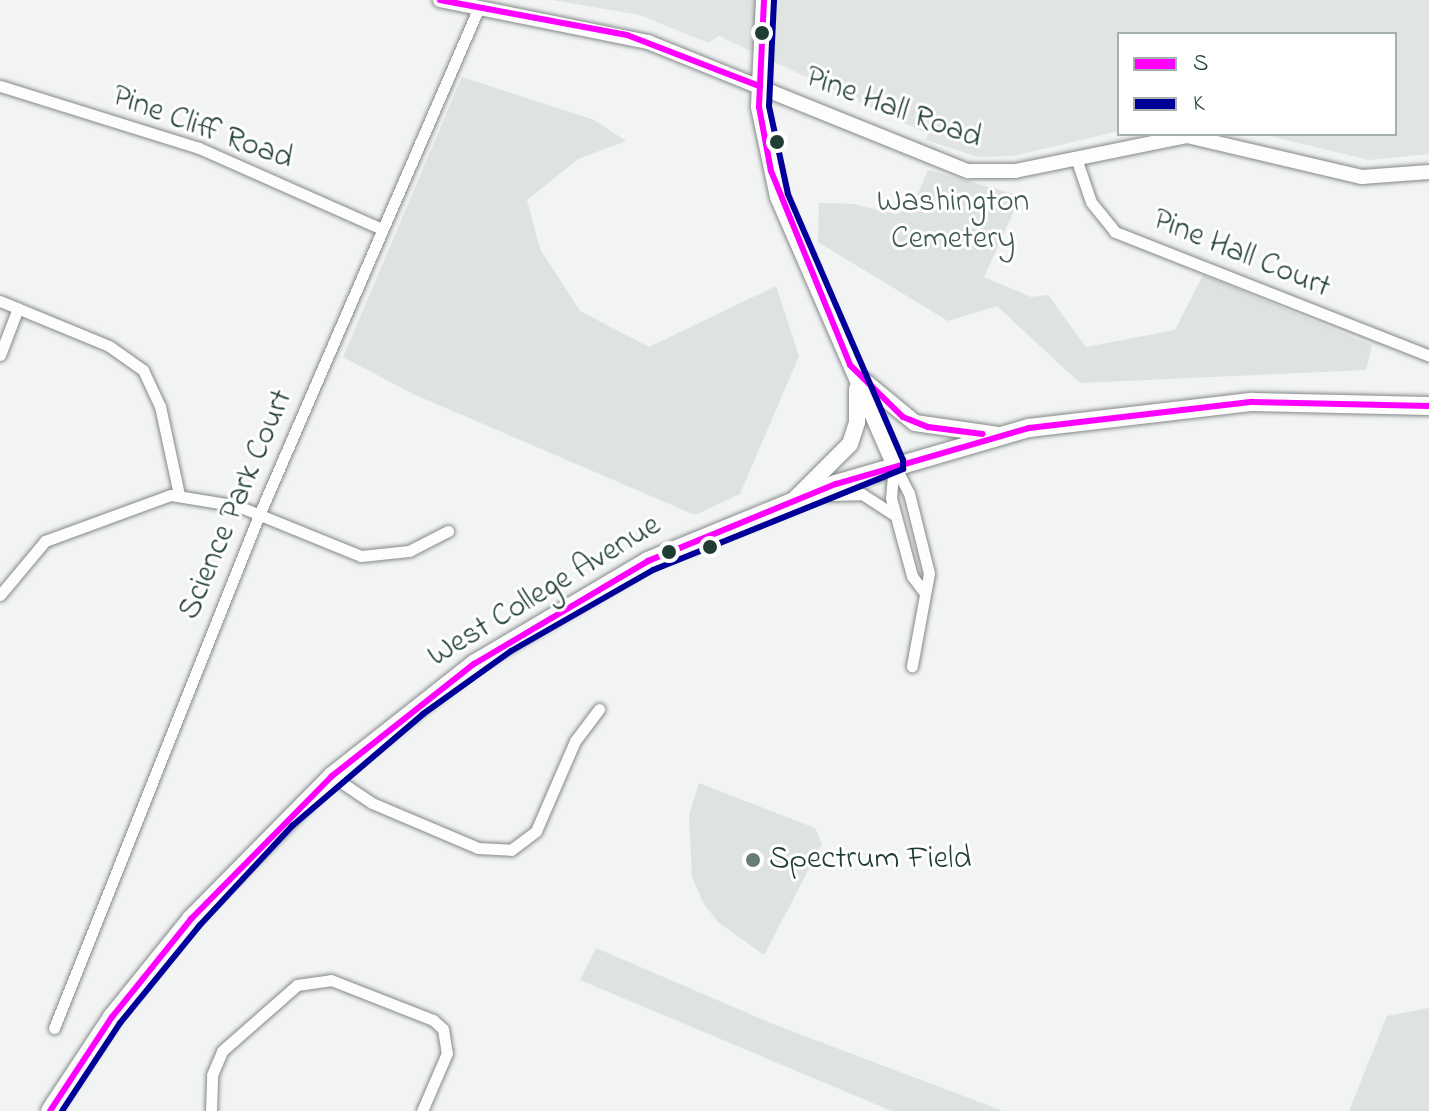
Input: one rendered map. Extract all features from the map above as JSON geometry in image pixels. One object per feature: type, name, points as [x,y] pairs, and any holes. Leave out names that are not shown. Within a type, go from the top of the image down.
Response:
[{"type":"main road","points":[[764,0],[759,86],[778,197],[894,464]]},
{"type":"main road","points":[[850,365],[880,399],[915,423],[998,435]]},
{"type":"main road","points":[[794,500],[838,461],[854,433],[858,401],[850,365]]},
{"type":"main road","name":"West College Avenue","points":[[50,1111],[112,1017],[182,929],[332,776],[417,706],[517,636],[693,539],[894,464],[998,435],[1194,405],[1304,402],[1429,406]]},
{"type":"street","name":"Pine Hall Road","points":[[440,0],[627,35],[968,171],[1015,171],[1187,136],[1362,177],[1429,172]]},
{"type":"street","name":"Science Park Court","points":[[54,1028],[259,515],[479,7]]},
{"type":"street","name":"Pine Cliff Road","points":[[0,86],[199,148],[382,229]]},
{"type":"street","name":"Pine Hall Court","points":[[1076,158],[1091,202],[1115,232],[1429,356]]},
{"type":"street","points":[[0,301],[109,346],[143,370],[160,406],[179,495]]},
{"type":"street","points":[[0,355],[18,308]]},
{"type":"street","points":[[894,464],[891,498],[912,576],[924,592]]},
{"type":"street","points":[[894,464],[909,493],[929,573],[912,666]]},
{"type":"street","points":[[794,500],[862,494],[881,502],[898,520]]},
{"type":"street","points":[[0,595],[45,541],[179,495],[200,496],[259,515],[361,556],[409,551],[448,531]]},
{"type":"street","points":[[332,776],[372,803],[478,848],[511,850],[536,831],[575,741],[599,709]]},
{"type":"street","points":[[211,1111],[212,1075],[222,1051],[297,985],[331,980],[433,1020],[443,1029],[447,1053],[422,1111]]},
{"type":"shaded area","points":[[552,0],[1429,0],[1429,154],[1369,160],[1270,136],[1397,136],[1397,32],[1117,32],[1117,131],[1013,156],[978,157],[926,140],[928,134],[719,36],[708,43],[640,15]]},
{"type":"green space","points":[[462,77],[594,120],[626,141],[578,159],[527,200],[540,249],[580,311],[649,347],[776,286],[799,356],[740,494],[695,515],[413,394],[343,357]]},
{"type":"green space","name":"Washington Cemetery","points":[[928,170],[1014,194],[1011,200],[1018,202],[984,277],[1031,297],[1048,295],[1086,347],[1175,330],[1203,275],[1372,345],[1366,370],[1080,383],[997,306],[948,321],[818,242],[819,203],[854,204],[896,214],[912,207]]},
{"type":"green space","name":"Spectrum Field","points":[[699,783],[815,828],[822,844],[764,955],[719,923],[704,904],[692,877],[689,815]]},
{"type":"green space","points":[[596,948],[773,1024],[1003,1111],[892,1111],[580,980]]},
{"type":"green space","points":[[1429,1008],[1429,1111],[1349,1111],[1387,1016]]},
{"type":"transit line","name":"S","points":[[440,0],[627,35],[759,86]]},
{"type":"transit line","name":"S","points":[[764,0],[759,107],[771,171],[850,365],[903,417],[928,427],[983,434]]},
{"type":"transit line","name":"K","points":[[62,1111],[120,1023],[199,926],[292,826],[423,714],[511,651],[653,570],[903,469],[903,460],[788,194],[769,106],[774,0]]},
{"type":"transit line","name":"S","points":[[50,1111],[112,1017],[191,919],[332,776],[474,664],[648,561],[836,484],[1029,428],[1252,402],[1429,406]]},
{"type":"place","name":"Spectrum Field","points":[[753,860]]}]
